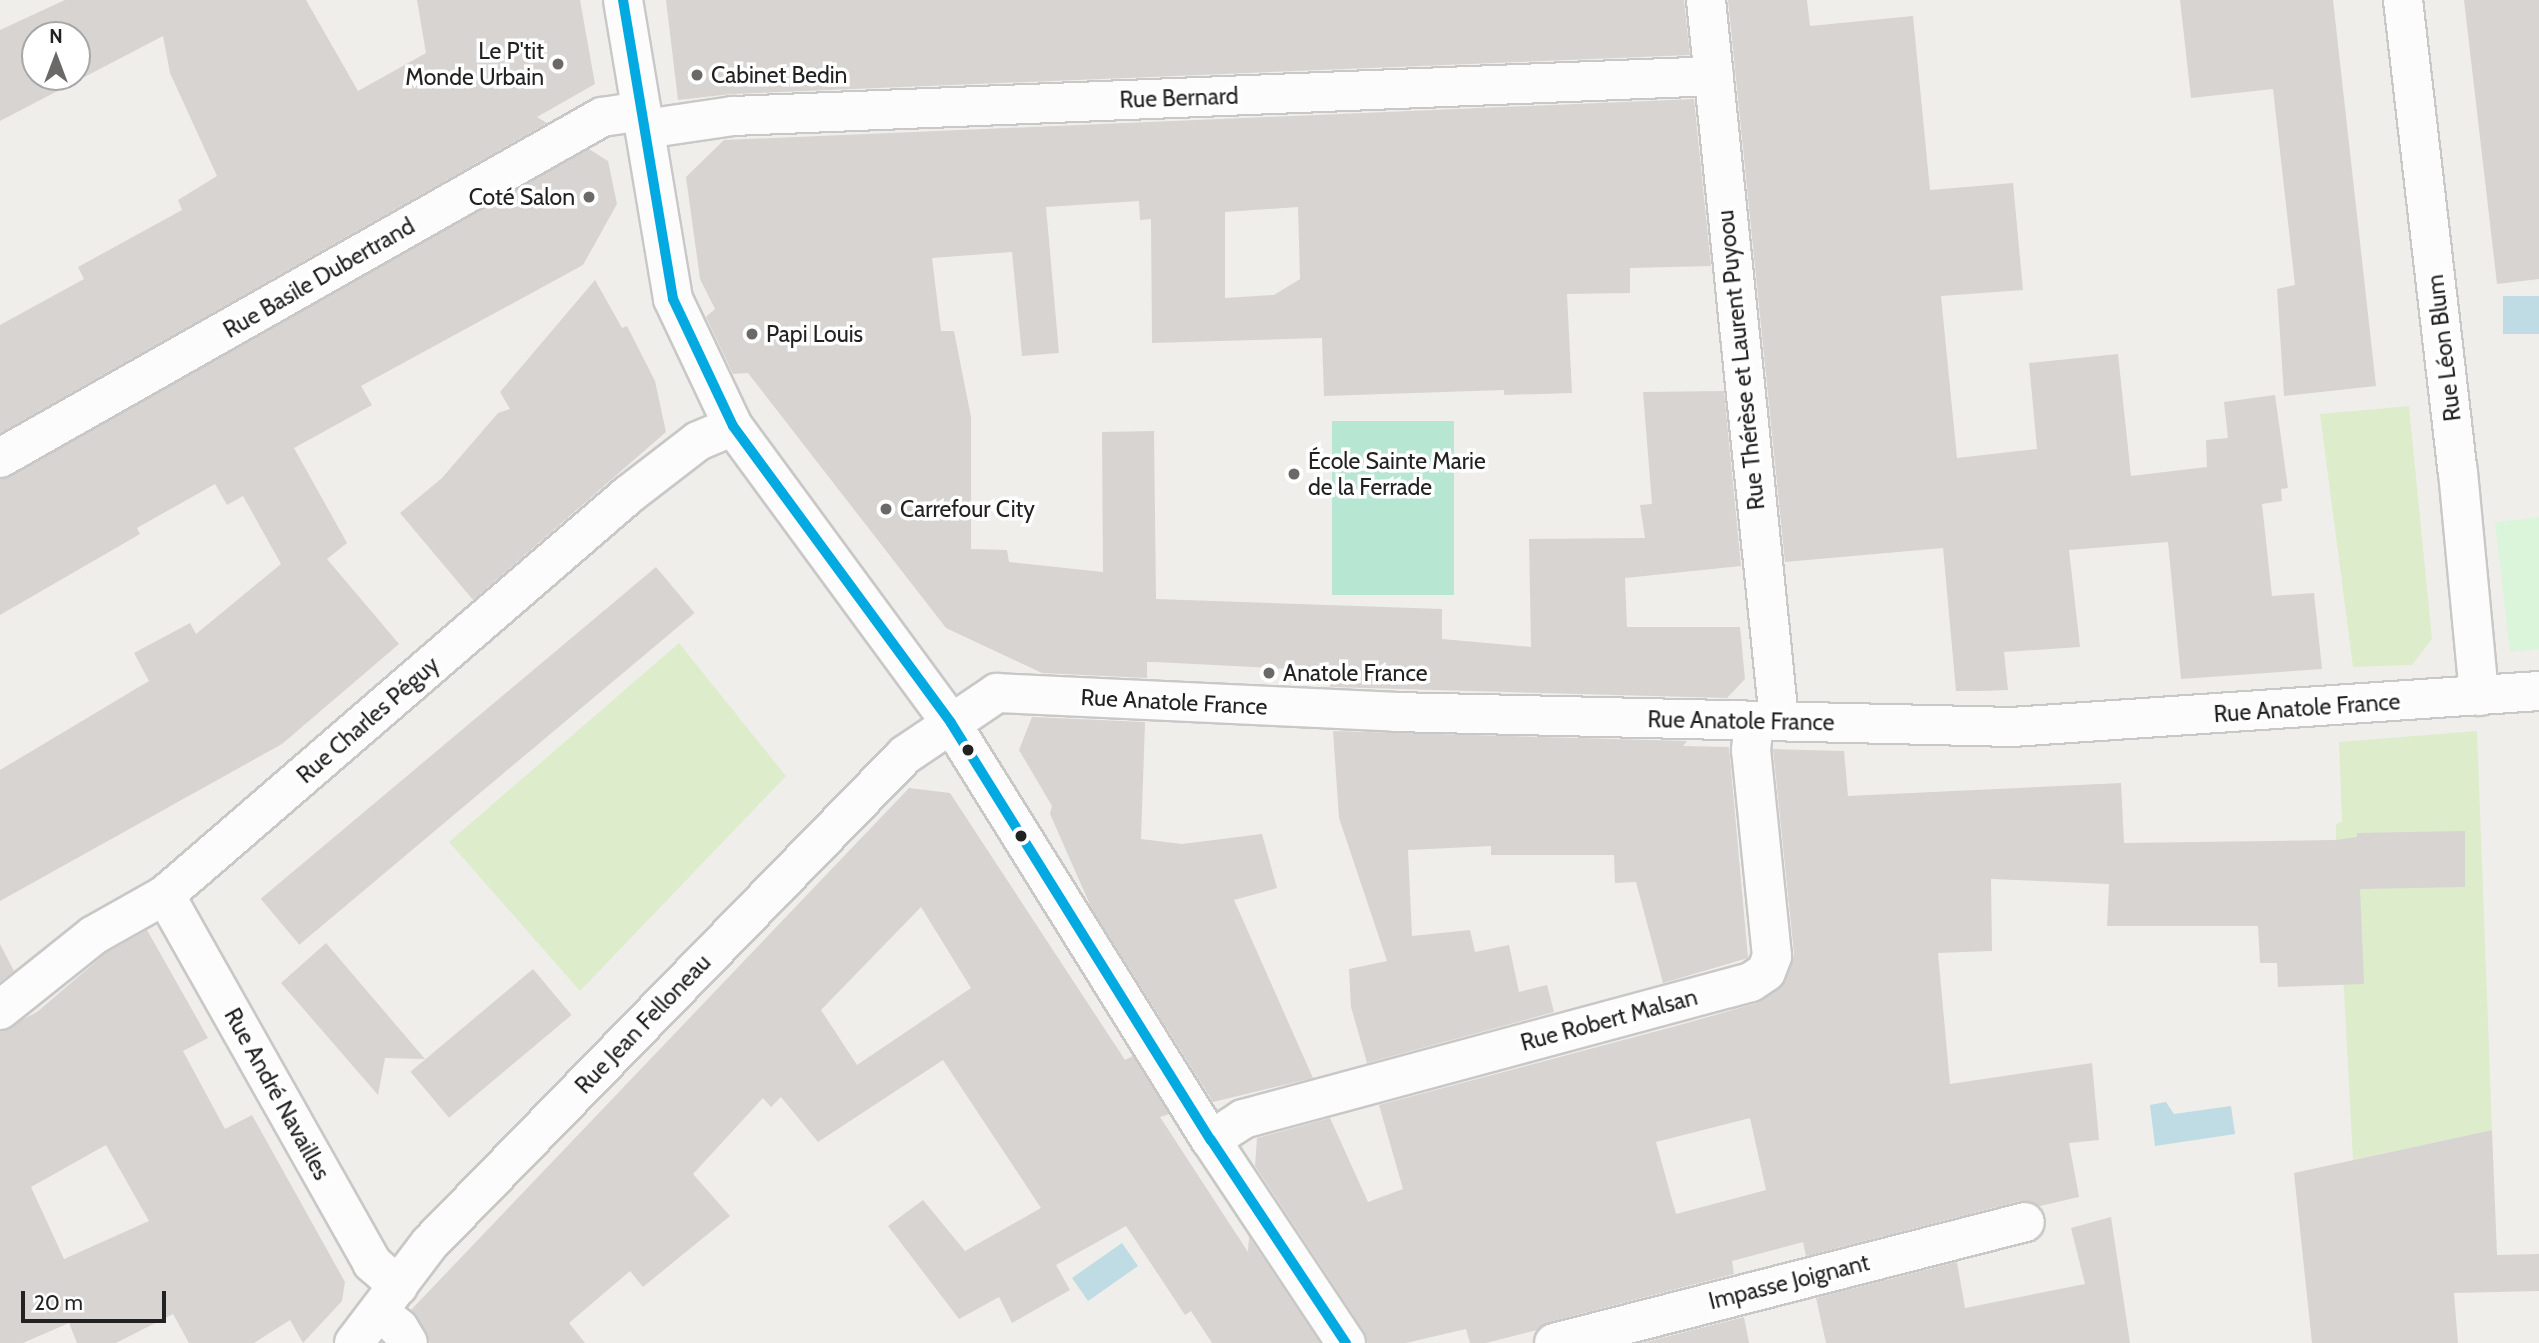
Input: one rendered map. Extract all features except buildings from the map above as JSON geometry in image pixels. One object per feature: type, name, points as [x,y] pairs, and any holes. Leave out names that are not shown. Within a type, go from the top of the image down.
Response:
[{"type":"street","points":[[623,0],[673,299],[733,426],[951,723],[1211,1140],[1346,1343]]},
{"type":"street","name":"Rue Thérèse et Laurent Puyoou","points":[[1706,0],[1766,720]]},
{"type":"street","name":"Rue Léon Blum","points":[[2403,0],[2458,472],[2479,696]]},
{"type":"street","name":"Rue Bernard","points":[[643,120],[1714,76]]},
{"type":"street","name":"Rue Basile Dubertrand","points":[[0,458],[602,117],[643,120]]},
{"type":"street","name":"Rue Charles Péguy","points":[[0,1010],[94,934],[164,895],[628,495],[698,442],[733,426]]},
{"type":"street","name":"Rue Anatole France","points":[[951,723],[998,693],[1409,713],[2012,727],[2539,691]]},
{"type":"street","name":"Rue Robert Malsan","points":[[1211,1140],[1243,1119],[1751,982],[1766,972],[1772,956],[1751,750],[1766,720]]},
{"type":"street","name":"Rue Jean Felloneau","points":[[354,1343],[430,1244],[895,764],[951,723]]},
{"type":"street","name":"Rue André Navailles","points":[[164,895],[372,1263],[408,1343]]},
{"type":"street","name":"Impasse Joignant","points":[[1554,1343],[2025,1222]]},
{"type":"green space","points":[[2409,406],[2432,639],[2412,665],[2353,667],[2320,414]]},
{"type":"green space","points":[[1332,421],[1454,421],[1454,595],[1332,595]]},
{"type":"green space","points":[[2539,517],[2539,649],[2510,652],[2495,522]]},
{"type":"green space","points":[[679,643],[786,776],[580,991],[449,842]]},
{"type":"green space","points":[[2477,731],[2492,1130],[2353,1160],[2336,840],[2336,825],[2342,821],[2339,742]]},
{"type":"water","points":[[2503,296],[2539,296],[2539,334],[2503,334]]},
{"type":"water","points":[[2166,1102],[2174,1114],[2231,1106],[2235,1134],[2155,1146],[2150,1105]]},
{"type":"water","points":[[1122,1243],[1138,1266],[1088,1301],[1072,1278]]},
{"type":"transit line","points":[[623,0],[673,299],[733,426],[951,723],[1211,1140],[1346,1343]]},
{"type":"place","name":"Le P'tit Monde Urbain","points":[[558,64]]},
{"type":"place","name":"Cabinet Bedin","points":[[697,75]]},
{"type":"place","name":"Coté Salon","points":[[589,197]]},
{"type":"place","name":"Papi Louis","points":[[752,334]]},
{"type":"place","name":"École Sainte Marie de la Ferrade","points":[[1294,474]]},
{"type":"place","name":"Carrefour City","points":[[886,509]]},
{"type":"place","name":"Anatole France","points":[[1269,673]]}]
